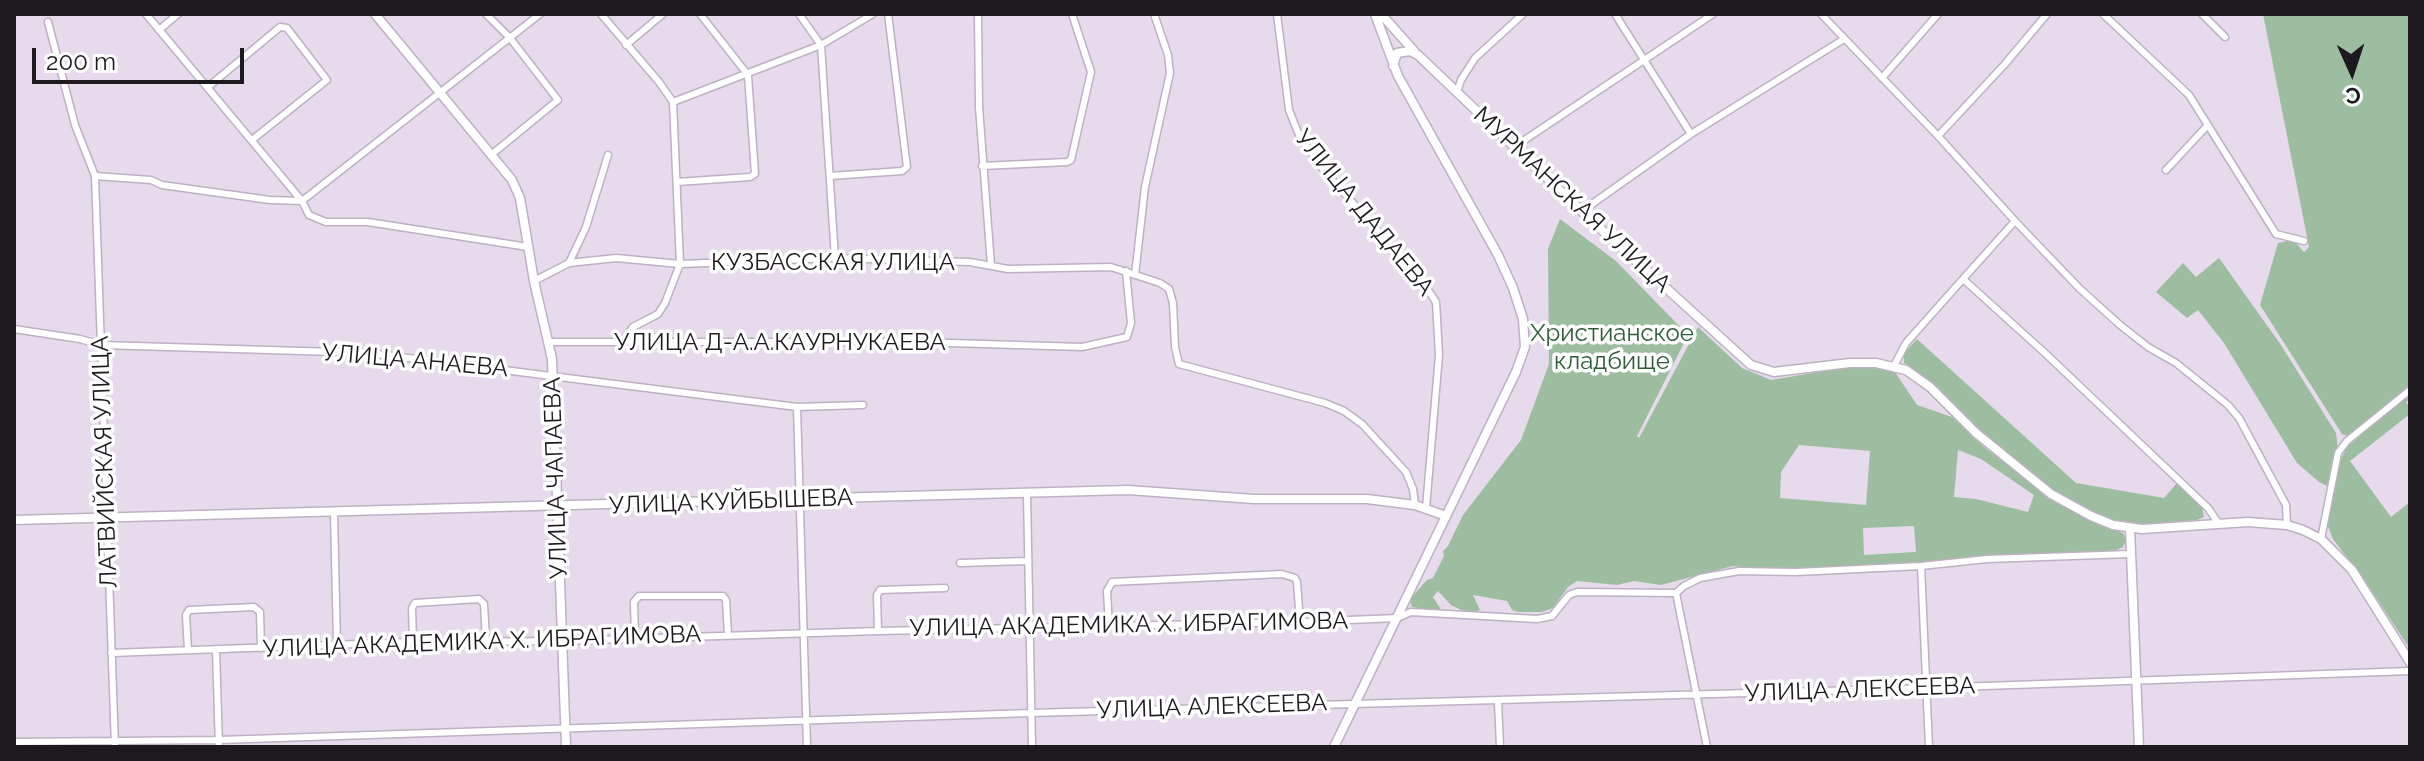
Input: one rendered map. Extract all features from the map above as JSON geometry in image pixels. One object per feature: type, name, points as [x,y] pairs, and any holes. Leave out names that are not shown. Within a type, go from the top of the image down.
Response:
[{"type":"street","points":[[146,14],[302,201],[309,215],[326,222],[368,222],[528,247]]},
{"type":"street","points":[[159,30],[178,14]]},
{"type":"street","name":"УЛИЦА ЧАПАЕВА","points":[[375,14],[518,189],[553,375],[566,747]]},
{"type":"street","points":[[486,14],[510,38],[558,100],[491,155]]},
{"type":"street","points":[[95,176],[151,180],[162,185],[270,200],[302,201],[540,14]]},
{"type":"street","points":[[601,14],[673,102],[680,264],[658,314],[633,327],[622,342]]},
{"type":"street","points":[[626,45],[663,14]]},
{"type":"street","points":[[677,182],[754,176],[748,75],[700,14]]},
{"type":"street","points":[[799,14],[821,45],[835,258]]},
{"type":"street","points":[[673,102],[821,45],[873,14]]},
{"type":"street","points":[[830,176],[902,171],[907,167],[888,14]]},
{"type":"street","points":[[978,14],[982,166],[991,265]]},
{"type":"street","points":[[982,166],[1071,160],[1091,73],[1072,14]]},
{"type":"street","points":[[1135,275],[1145,187],[1170,73],[1168,55],[1154,14]]},
{"type":"street","name":"УЛИЦА ДАДАЕВА","points":[[1277,14],[1289,110],[1299,135],[1322,168],[1422,281],[1436,302],[1439,355],[1426,508]]},
{"type":"street","points":[[1334,747],[1516,372],[1525,347],[1519,303],[1498,255],[1393,66],[1378,14]]},
{"type":"street","name":"МУРМАНСКАЯ УЛИЦА","points":[[1378,14],[1582,211],[1751,365],[1774,372],[1860,362],[1894,366],[1915,375],[1986,441],[2051,494],[2113,525],[2130,528],[2258,522],[2287,525],[2321,539]]},
{"type":"street","points":[[1457,92],[1475,58],[1523,14]]},
{"type":"street","points":[[1615,14],[1691,134]]},
{"type":"street","points":[[1514,147],[1713,14]]},
{"type":"street","points":[[1822,14],[2079,288],[2148,347],[2176,363],[2228,405],[2252,441],[2286,505],[2287,525]]},
{"type":"street","points":[[1882,78],[1938,14]]},
{"type":"street","points":[[1938,136],[2047,14]]},
{"type":"street","points":[[2103,14],[2189,95],[2276,234],[2304,241]]},
{"type":"street","points":[[2202,14],[2225,37]]},
{"type":"street","name":"ЛАТВИЙСКАЯ УЛИЦА","points":[[48,22],[75,125],[95,176],[115,744]]},
{"type":"street","points":[[208,87],[280,27],[287,28],[326,76],[327,82],[252,140]]},
{"type":"street","points":[[1582,211],[1691,134],[1844,39]]},
{"type":"street","points":[[1393,66],[1397,53],[1410,51],[1418,55]]},
{"type":"street","points":[[2166,170],[2207,126]]},
{"type":"street","points":[[569,263],[586,227],[608,155]]},
{"type":"street","points":[[1894,366],[1906,343],[2015,221]]},
{"type":"street","name":"КУЗБАССКАЯ УЛИЦА","points":[[534,281],[569,263],[616,258],[680,264],[835,258],[955,261],[1021,269],[1111,267],[1160,283],[1169,289],[1179,364],[1325,403],[1344,411],[1362,424],[1406,472],[1415,505]]},
{"type":"street","name":"УЛИЦА Д-А.А.КАУРНУКАЕВА","points":[[549,342],[1082,347],[1127,337],[1131,323],[1126,271]]},
{"type":"street","points":[[1963,279],[2208,508],[2219,524]]},
{"type":"street","name":"УЛИЦА АНАЕВА","points":[[14,329],[101,345],[369,353],[797,407],[863,405]]},
{"type":"street","points":[[2410,390],[2347,441],[2338,453],[2321,539],[2352,570],[2410,662]]},
{"type":"street","points":[[797,407],[807,747]]},
{"type":"street","name":"УЛИЦА КУЙБЫШЕВА","points":[[14,520],[1156,490],[1254,499],[1367,499],[1415,505],[1446,516]]},
{"type":"street","points":[[1027,494],[1032,747]]},
{"type":"street","points":[[334,513],[337,644]]},
{"type":"street","points":[[2130,528],[2139,747]]},
{"type":"street","name":"УЛИЦА АКАДЕМИКА Х. ИБРАГИМОВА","points":[[111,653],[486,640],[561,641],[1300,622],[1397,618],[1411,612],[1537,619],[1552,616],[1569,595],[1577,592],[1676,593],[1700,578],[1739,571],[1796,572],[1921,566],[1987,559],[2130,554]]},
{"type":"street","points":[[960,563],[1026,561]]},
{"type":"street","points":[[1921,566],[1929,747]]},
{"type":"street","points":[[1109,626],[1107,591],[1112,582],[1282,574],[1295,578],[1297,582],[1300,622]]},
{"type":"street","points":[[878,631],[877,595],[880,590],[945,588]]},
{"type":"street","points":[[1676,593],[1707,747]]},
{"type":"street","points":[[635,637],[634,602],[639,596],[723,596],[726,600],[728,635]]},
{"type":"street","points":[[413,642],[412,608],[415,603],[479,599],[484,604],[486,640]]},
{"type":"street","points":[[188,650],[186,615],[189,610],[254,607],[260,612],[261,648]]},
{"type":"street","points":[[216,650],[219,743]]},
{"type":"street","name":"УЛИЦА АЛЕКСЕЕВА","points":[[14,742],[219,743],[566,727],[2410,671]]},
{"type":"street","points":[[1498,701],[1500,747]]},
{"type":"green space","points":[[2263,14],[2410,14],[2410,387],[2348,436],[2342,434],[2260,305],[2278,243],[2296,243],[2304,252],[2309,247]]},
{"type":"green space","name":"Христианское кладбище","points":[[1560,219],[1616,261],[1688,335],[1637,436],[1639,438],[1698,327],[1742,368],[1771,380],[1849,367],[1893,369],[1917,405],[1955,418],[1984,447],[2048,496],[2089,520],[2123,533],[2126,540],[2123,547],[2112,552],[1984,556],[1904,565],[1763,570],[1733,566],[1661,585],[1634,581],[1617,585],[1577,581],[1568,587],[1553,608],[1542,612],[1518,612],[1512,610],[1507,601],[1473,595],[1480,610],[1461,610],[1451,605],[1438,591],[1433,597],[1439,611],[1412,607],[1410,599],[1427,580],[1433,578],[1444,556],[1443,551],[1463,515],[1521,440],[1549,364],[1548,249]],"holes":[[[1799,445],[1870,451],[1866,505],[1780,498],[1781,472]],[[1958,450],[1981,459],[2034,495],[2028,512],[1976,499],[1954,497]],[[1914,526],[1916,552],[1864,555],[1863,528]]]},
{"type":"green space","points":[[2219,258],[2281,345],[2336,433],[2338,449],[2327,486],[2297,463],[2224,343],[2198,310],[2187,318],[2156,292],[2183,263],[2196,277]]},
{"type":"green space","points":[[1917,339],[2076,483],[2164,498],[2177,483],[2202,507],[2204,517],[2150,525],[2119,523],[2099,517],[2053,491],[1981,433],[1932,383],[1904,363],[1904,353]]},
{"type":"green space","points":[[2410,393],[2410,399],[2406,402],[2410,414],[2350,461],[2391,517],[2410,502],[2410,649],[2333,539],[2327,524],[2336,472],[2346,448]]}]
